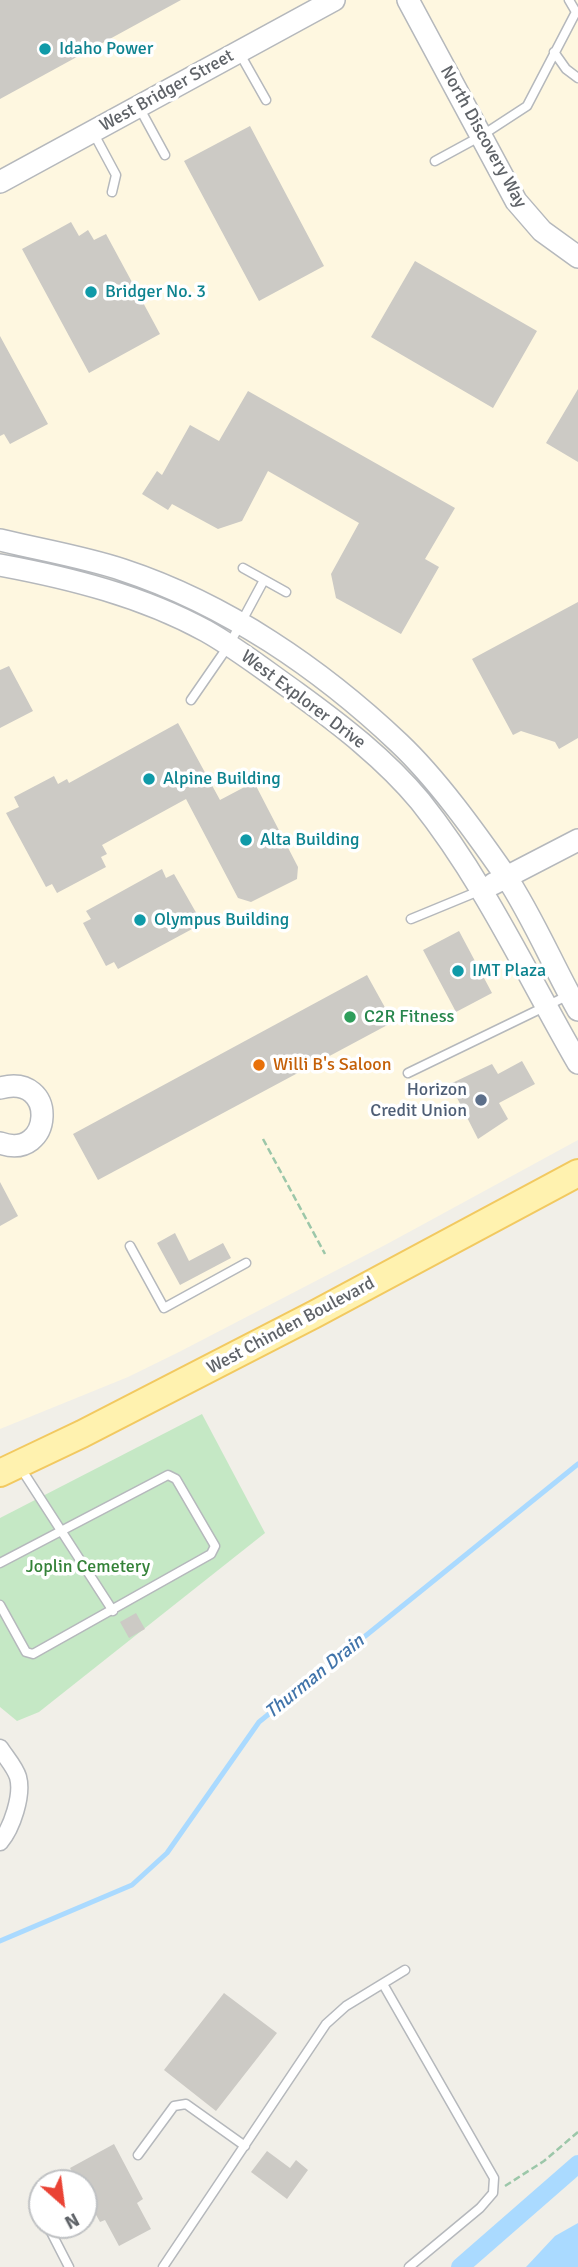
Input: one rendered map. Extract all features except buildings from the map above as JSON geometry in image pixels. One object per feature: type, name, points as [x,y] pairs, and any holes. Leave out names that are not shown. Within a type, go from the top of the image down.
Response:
[{"type":"main road","name":"West Chinden Boulevard","points":[[9,1469],[315,1314],[578,1173]]},
{"type":"street","name":"West Bridger Street","points":[[0,182],[333,0]]},
{"type":"street","name":"North Discovery Way","points":[[408,0],[516,201],[528,217],[557,243],[578,257]]},
{"type":"street","name":"West Explorer Drive","points":[[0,540],[123,570],[241,623],[296,658],[401,744],[436,783],[506,877],[575,998]]},
{"type":"street","name":"West Explorer Drive","points":[[0,565],[65,578],[134,600],[203,629],[345,727],[419,800],[482,890],[578,1063]]},
{"type":"street","points":[[482,890],[578,840]]},
{"type":"street","points":[[0,1088],[11,1085],[23,1087],[33,1093],[40,1102],[43,1114],[41,1126],[35,1136],[26,1143],[14,1146],[0,1143]]},
{"type":"street","points":[[0,1748],[18,1777],[16,1810],[7,1834],[0,1842]]},
{"type":"lane","points":[[435,160],[481,136],[527,106],[576,12],[569,0]]},
{"type":"lane","points":[[239,52],[266,100]]},
{"type":"lane","points":[[554,52],[566,69],[578,78]]},
{"type":"lane","points":[[139,106],[165,155]]},
{"type":"lane","points":[[93,132],[116,176],[112,192]]},
{"type":"lane","points":[[243,568],[286,592]]},
{"type":"lane","points":[[191,700],[229,645],[264,580]]},
{"type":"lane","points":[[411,919],[482,890]]},
{"type":"lane","points":[[408,1073],[546,1007],[575,998]]},
{"type":"lane","points":[[130,1246],[164,1308],[246,1263]]},
{"type":"lane","points":[[9,1469],[62,1532],[113,1611]]},
{"type":"lane","points":[[0,1563],[168,1475],[176,1479],[215,1546],[211,1555],[33,1654],[26,1652],[0,1605]]},
{"type":"lane","points":[[163,2267],[326,2024],[346,2006],[405,1970]]},
{"type":"lane","points":[[383,1984],[494,2178],[494,2193],[480,2208],[409,2267]]},
{"type":"lane","points":[[138,2155],[173,2106],[186,2104],[245,2146]]},
{"type":"lane","points":[[55,2239],[69,2267]]},
{"type":"path","points":[[263,1139],[325,1254]]},
{"type":"path","points":[[494,2193],[544,2161],[578,2132]]},
{"type":"shaded area","points":[[0,0],[578,0],[578,1140],[387,1244],[179,1352],[128,1377],[0,1429]]},
{"type":"green space","name":"Joplin Cemetery","points":[[202,1414],[265,1533],[39,1712],[17,1721],[0,1707],[0,1518]]},
{"type":"water","points":[[578,2223],[578,2267],[526,2267],[555,2236]]},
{"type":"waterway","name":"Thurman Drain","points":[[0,1941],[132,1885],[167,1853],[259,1722],[578,1464]]},
{"type":"waterway","points":[[460,2267],[578,2164]]},
{"type":"place","name":"Idaho Power","points":[[45,49]]},
{"type":"place","name":"Bridger No. 3","points":[[91,292]]},
{"type":"place","name":"Alpine Building","points":[[149,779]]},
{"type":"place","name":"Alta Building","points":[[246,840]]},
{"type":"place","name":"Olympus Building","points":[[140,920]]},
{"type":"place","name":"IMT Plaza","points":[[458,971]]},
{"type":"place","name":"C2R Fitness","points":[[350,1017]]},
{"type":"place","name":"Willi B's Saloon","points":[[259,1065]]},
{"type":"place","name":"Horizon Credit Union","points":[[481,1100]]}]
